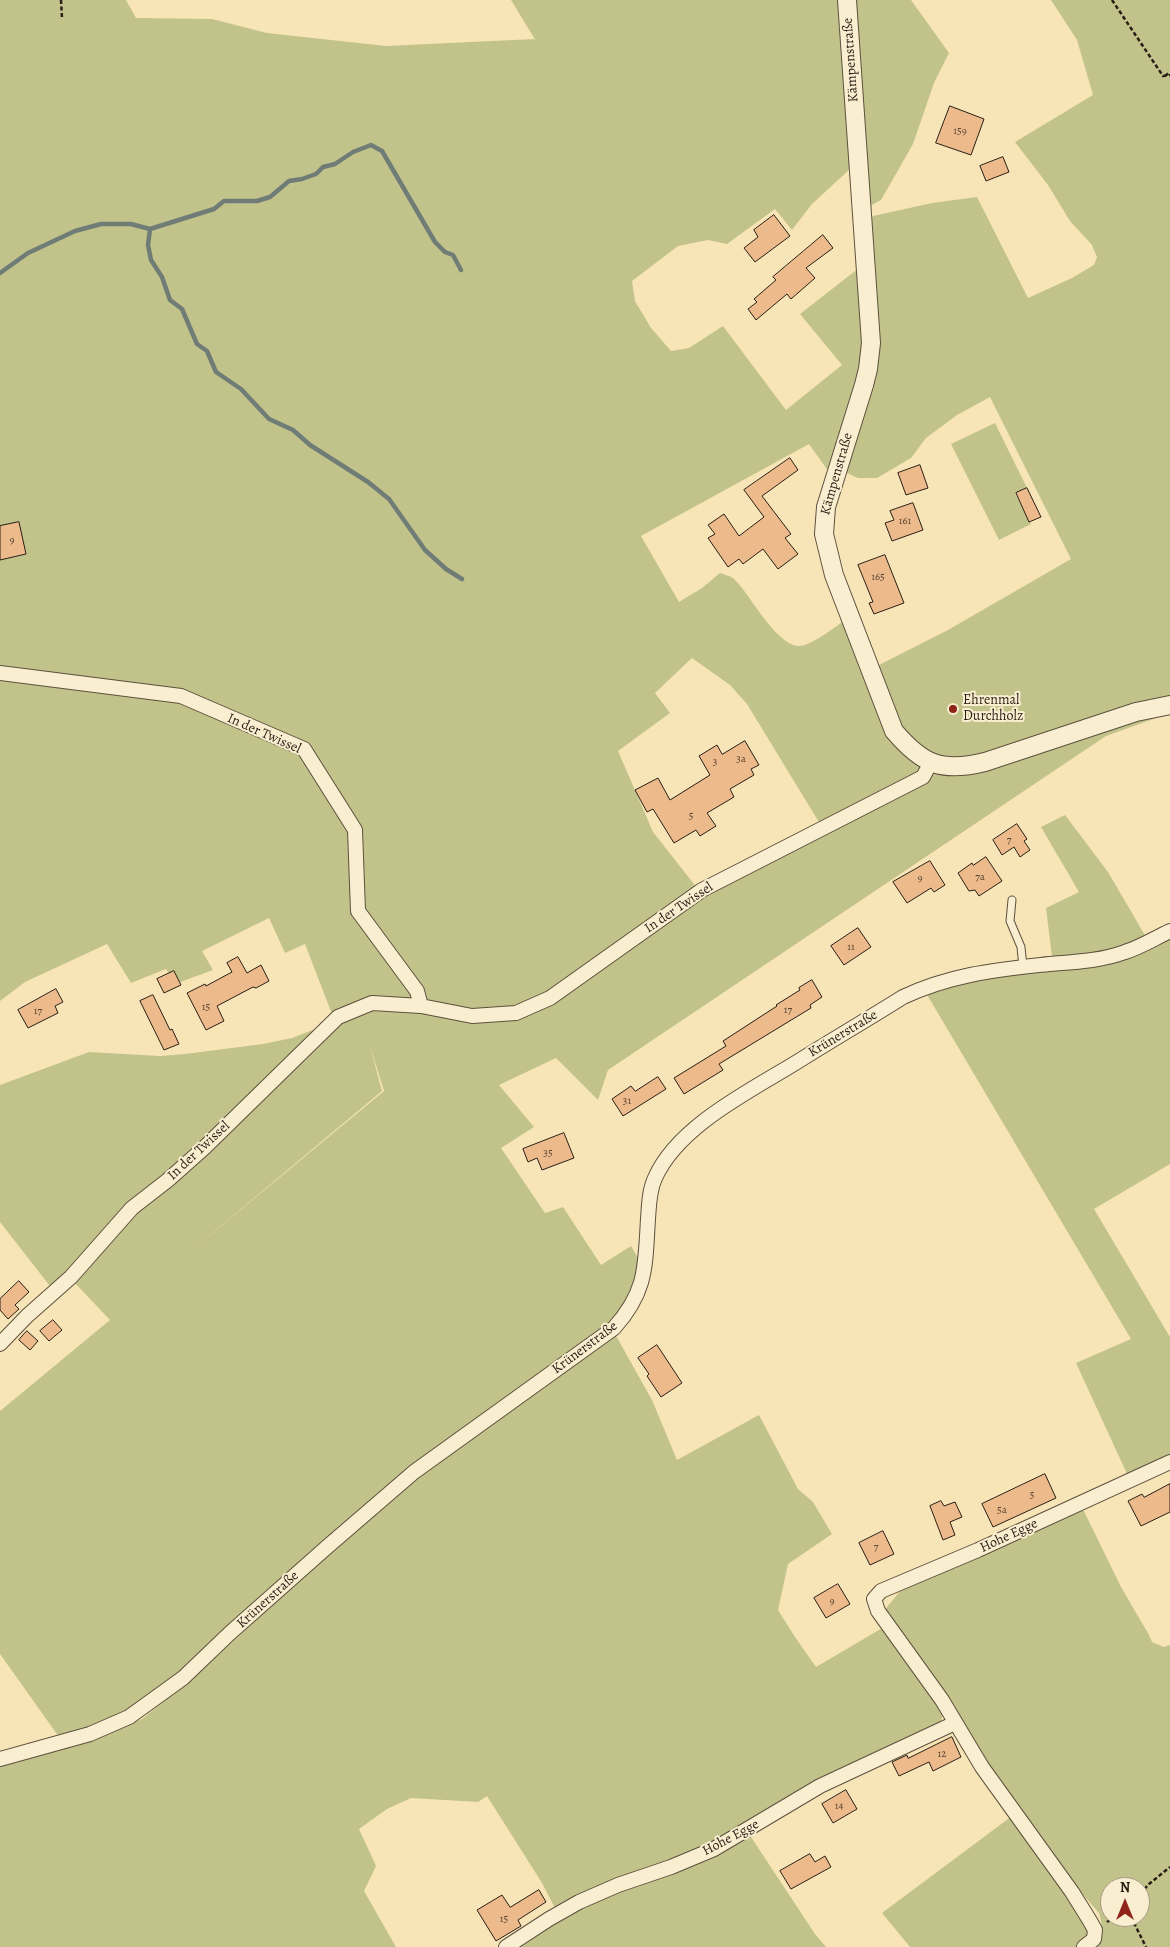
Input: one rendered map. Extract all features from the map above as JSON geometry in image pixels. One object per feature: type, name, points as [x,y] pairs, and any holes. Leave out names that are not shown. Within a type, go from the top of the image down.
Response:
[{"type":"street","name":"Kämpenstraße","points":[[847,0],[870,350],[864,385],[826,507],[824,534],[834,575],[894,731],[907,747],[930,764]]},
{"type":"street","name":"In der Twissel","points":[[0,673],[180,696],[304,749],[355,830],[358,911],[417,991],[421,1006]]},
{"type":"street","points":[[930,764],[964,767],[1136,712],[1170,705]]},
{"type":"street","name":"In der Twissel","points":[[0,1344],[27,1316],[71,1278],[132,1208],[168,1180],[204,1148],[338,1017],[372,1003],[421,1006],[472,1016],[516,1013],[550,998],[702,890],[923,777],[930,764]]},
{"type":"street","name":"Krünerstraße","points":[[0,1759],[90,1734],[129,1717],[183,1678],[326,1547],[414,1472],[614,1328],[632,1305],[642,1280],[645,1266],[649,1202],[654,1181],[660,1167],[678,1145],[730,1103],[903,997],[928,985],[954,977],[1023,967],[1077,962],[1124,953],[1170,931]]},
{"type":"street","name":"Hohe Egge","points":[[1084,1947],[1094,1939],[1095,1930],[1090,1921],[1072,1892],[982,1767],[942,1700],[878,1611],[874,1599],[881,1591],[978,1550],[1170,1462]]},
{"type":"street","name":"Hohe Egge","points":[[506,1947],[549,1918],[579,1902],[618,1885],[671,1867],[714,1849],[820,1786],[955,1723]]},
{"type":"lane","points":[[1012,900],[1010,921],[1021,947],[1023,967]]},
{"type":"path","points":[[60,0],[62,18]]},
{"type":"path","points":[[1112,0],[1163,76],[1170,74]]},
{"type":"path","points":[[1150,1885],[1170,1867]]},
{"type":"path","points":[[1136,1927],[1146,1947]]},
{"type":"green space","points":[[0,0],[126,0],[136,18],[212,19],[267,33],[386,46],[535,39],[511,0],[840,0],[850,169],[812,204],[792,230],[775,209],[727,244],[708,240],[678,246],[632,281],[635,301],[651,328],[671,351],[689,348],[723,326],[786,410],[842,365],[800,314],[859,268],[862,368],[829,472],[809,444],[641,536],[679,602],[702,588],[720,573],[730,576],[772,628],[789,643],[798,646],[809,643],[845,620],[875,667],[948,630],[1071,559],[990,397],[957,415],[926,438],[911,458],[877,478],[858,478],[847,473],[845,467],[864,409],[869,223],[873,216],[932,203],[977,197],[1028,298],[1072,278],[1094,265],[1097,257],[1092,245],[1070,221],[1048,185],[1015,142],[1093,95],[1077,40],[1051,0],[1170,0],[1170,697],[1128,721],[1170,713],[1106,736],[608,1070],[598,1100],[556,1058],[499,1085],[534,1127],[501,1148],[545,1213],[563,1207],[601,1265],[631,1246],[639,1260],[635,1279],[624,1304],[606,1326],[505,1397],[404,1472],[190,1665],[132,1709],[90,1728],[59,1737],[0,1654],[0,1411],[110,1320],[74,1282],[106,1240],[332,1014],[305,944],[285,953],[269,918],[202,951],[213,970],[175,984],[166,969],[131,983],[107,944],[25,982],[0,1001]],"holes":[[[692,658],[730,685],[747,704],[825,832],[701,893],[653,832],[618,751],[670,713],[655,693]],[[370,1046],[384,1091],[186,1255],[382,1091]]]},
{"type":"green space","points":[[856,0],[911,0],[949,53],[934,83],[913,144],[881,200],[866,208]]},
{"type":"green space","points":[[995,423],[1027,488],[1015,493],[1031,524],[999,540],[951,444]]},
{"type":"green space","points":[[1065,815],[1108,872],[1146,937],[1101,954],[1052,957],[1046,908],[1079,892],[1041,827]]},
{"type":"green space","points":[[1170,937],[1170,1164],[1094,1209],[1170,1337],[1170,1456],[1128,1476],[1076,1363],[1131,1339],[926,993],[995,976],[1036,973],[1074,967]]},
{"type":"green space","points":[[325,1025],[53,1290],[0,1222],[0,1085],[89,1052],[160,1056],[185,1054],[263,1044],[292,1038]]},
{"type":"green space","points":[[615,1334],[652,1400],[677,1460],[759,1415],[798,1489],[813,1502],[832,1534],[788,1564],[778,1610],[816,1667],[884,1627],[943,1711],[941,1723],[712,1845],[556,1910],[542,1883],[487,1796],[478,1802],[411,1798],[387,1809],[359,1829],[376,1866],[364,1891],[396,1947],[0,1947],[0,1765],[95,1739],[142,1719],[191,1680],[331,1551],[407,1487]]},
{"type":"green space","points":[[1082,1507],[1121,1587],[1152,1642],[1164,1647],[1170,1645],[1170,1947],[1093,1947],[1101,1927],[1150,1927],[1150,1877],[1100,1877],[1100,1918],[1099,1913],[1056,1864],[883,1612],[905,1585]]},
{"type":"green space","points":[[1012,1816],[1089,1926],[1087,1936],[1077,1947],[910,1947],[882,1913]]},
{"type":"green space","points":[[749,1834],[815,1934],[826,1947],[516,1947],[565,1914]]},
{"type":"building","points":[[950,106],[984,119],[971,155],[936,143]]},
{"type":"building","points":[[1003,157],[1009,172],[986,181],[980,166]]},
{"type":"building","points":[[774,215],[790,236],[755,262],[744,248],[758,237],[754,230]]},
{"type":"building","points":[[823,235],[833,248],[806,268],[815,278],[791,299],[787,294],[756,320],[748,309],[757,302],[754,299],[776,280],[773,277]]},
{"type":"building","points":[[790,458],[798,470],[762,496],[791,534],[785,538],[798,554],[778,569],[763,549],[743,564],[739,559],[728,567],[708,538],[715,534],[708,525],[724,514],[739,536],[764,517],[744,490]]},
{"type":"building","points":[[920,465],[928,488],[906,495],[898,473]]},
{"type":"building","points":[[1027,488],[1041,517],[1029,522],[1016,493]]},
{"type":"building","points":[[913,503],[923,530],[892,541],[885,523],[894,520],[890,511]]},
{"type":"building","points":[[19,522],[26,554],[0,560],[0,526]]},
{"type":"building","points":[[885,555],[904,603],[874,614],[869,603],[873,602],[858,565]]},
{"type":"building","points":[[745,741],[759,765],[751,769],[754,775],[730,789],[734,797],[707,813],[716,826],[700,836],[696,830],[674,843],[653,809],[647,812],[635,790],[658,778],[670,800],[710,775],[699,756],[717,745],[722,754]]},
{"type":"building","points":[[1017,824],[1027,839],[1024,841],[1030,850],[1020,857],[1014,847],[1002,855],[993,840]]},
{"type":"building","points":[[986,857],[1002,881],[979,896],[975,890],[969,891],[958,873],[972,863],[973,865]]},
{"type":"building","points":[[930,861],[945,885],[934,892],[931,888],[907,903],[893,882]]},
{"type":"building","points":[[858,928],[871,947],[844,965],[831,946]]},
{"type":"building","points":[[238,957],[247,973],[261,965],[269,981],[256,988],[253,987],[217,1006],[224,1021],[206,1030],[187,993],[205,984],[206,986],[232,972],[227,963]]},
{"type":"building","points":[[174,971],[181,985],[164,993],[157,979]]},
{"type":"building","points":[[812,980],[822,997],[810,1005],[811,1008],[719,1064],[723,1070],[684,1094],[674,1078],[726,1046],[723,1041],[777,1006]]},
{"type":"building","points":[[56,989],[63,1002],[55,1006],[58,1013],[28,1028],[18,1010]]},
{"type":"building","points":[[153,995],[179,1044],[164,1050],[140,1001]]},
{"type":"building","points":[[658,1077],[666,1089],[623,1116],[612,1099],[631,1086],[635,1091]]},
{"type":"building","points":[[564,1133],[574,1158],[542,1170],[537,1158],[528,1162],[523,1149]]},
{"type":"building","points":[[19,1281],[29,1292],[15,1305],[19,1309],[8,1319],[0,1310],[0,1299]]},
{"type":"building","points":[[53,1320],[62,1330],[49,1341],[40,1331]]},
{"type":"building","points":[[27,1331],[38,1341],[30,1350],[19,1340]]},
{"type":"building","points":[[657,1345],[682,1383],[661,1397],[638,1358]]},
{"type":"building","points":[[1045,1474],[1056,1498],[993,1527],[982,1504]]},
{"type":"building","points":[[1170,1484],[1170,1512],[1141,1526],[1128,1501],[1142,1494],[1144,1497]]},
{"type":"building","points":[[941,1501],[944,1506],[955,1502],[962,1517],[950,1522],[955,1535],[943,1540],[930,1506]]},
{"type":"building","points":[[883,1531],[894,1554],[870,1565],[859,1543]]},
{"type":"building","points":[[838,1584],[850,1604],[826,1618],[814,1598]]},
{"type":"building","points":[[952,1737],[961,1757],[933,1771],[929,1762],[899,1776],[892,1762],[907,1755],[908,1758]]},
{"type":"building","points":[[846,1790],[857,1809],[833,1823],[822,1804]]},
{"type":"building","points":[[810,1854],[815,1862],[825,1856],[831,1867],[791,1889],[780,1871]]},
{"type":"building","points":[[539,1890],[546,1902],[518,1920],[521,1926],[496,1941],[477,1910],[502,1895],[510,1907]]},
{"type":"waterway","points":[[0,273],[28,253],[75,231],[101,224],[131,224],[150,229],[214,209],[224,201],[257,201],[270,197],[289,181],[316,174],[323,167],[335,164],[353,152],[371,145],[382,151],[435,242],[445,252],[453,255],[461,270]]},
{"type":"waterway","points":[[150,229],[148,245],[151,260],[162,277],[170,300],[182,309],[197,344],[207,351],[216,372],[241,389],[269,419],[293,430],[310,445],[368,482],[389,499],[425,550],[446,569],[462,579]]},
{"type":"place","name":"Ehrenmal Durchholz","points":[[953,709]]}]
